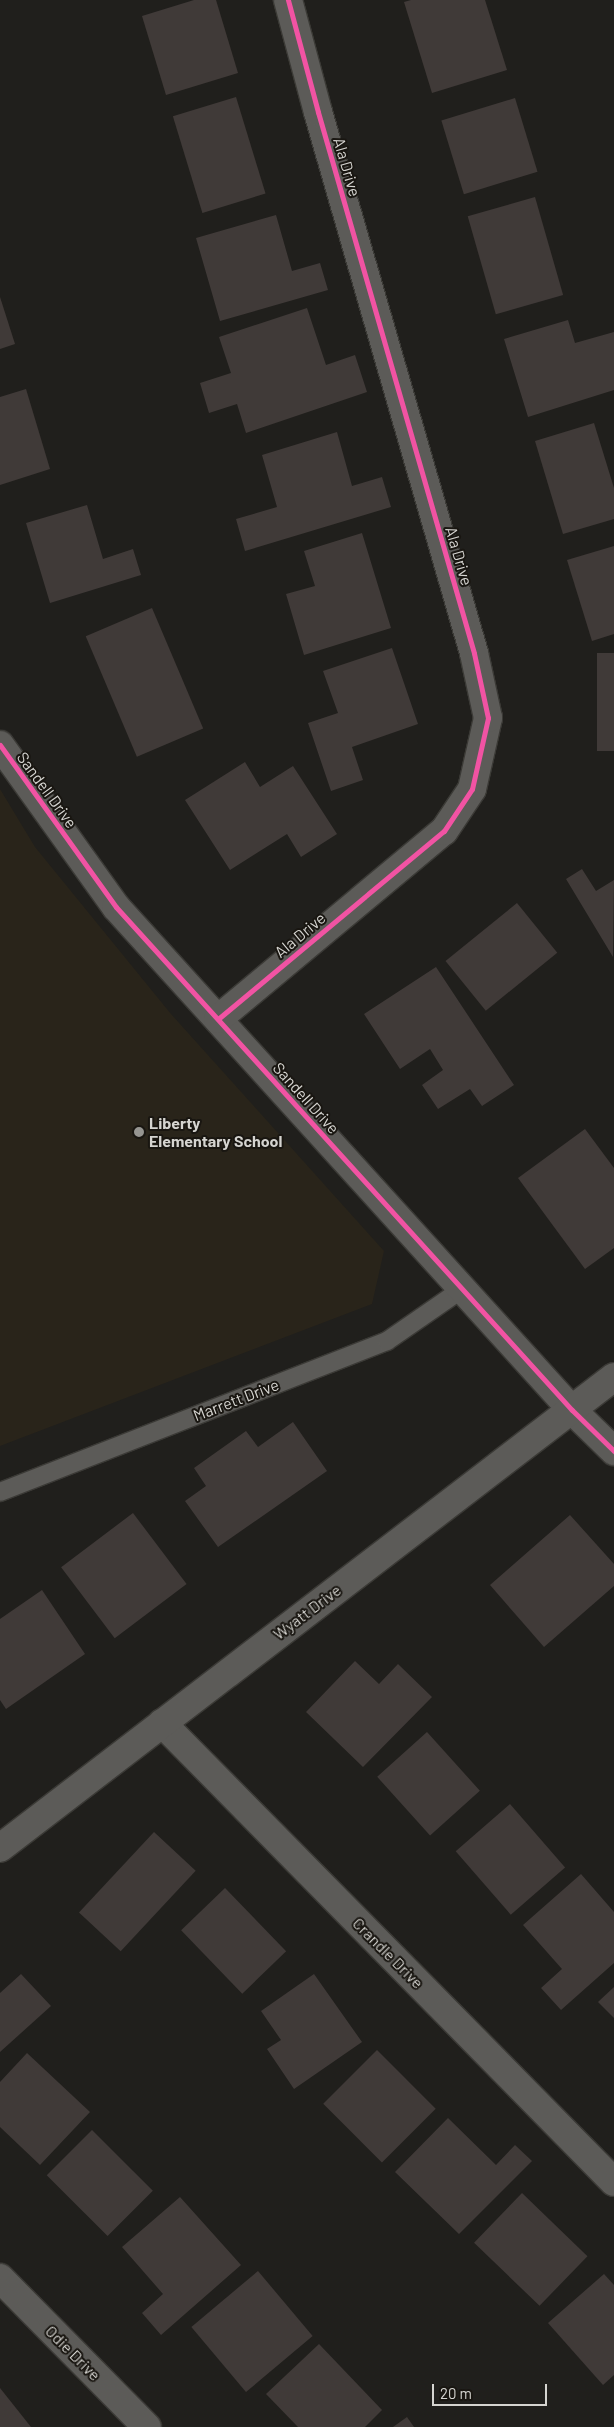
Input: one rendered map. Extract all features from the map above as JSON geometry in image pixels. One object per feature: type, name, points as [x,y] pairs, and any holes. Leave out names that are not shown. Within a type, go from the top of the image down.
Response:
[{"type":"street","name":"Ala Drive","points":[[218,1019],[444,831],[472,790],[488,718],[474,653],[318,112],[288,0]]},
{"type":"street","name":"Sandell Drive","points":[[0,745],[116,907],[572,1410],[614,1451]]},
{"type":"street","name":"Wyatt Drive","points":[[0,1848],[614,1377]]},
{"type":"street","name":"Crandle Drive","points":[[162,1723],[614,2182]]},
{"type":"street","name":"Odie Drive","points":[[0,2278],[147,2427]]},
{"type":"lane","name":"Marrett Drive","points":[[0,1492],[387,1342],[462,1289]]},
{"type":"shaded area","name":"Liberty Elementary School","points":[[0,789],[35,847],[171,1014],[384,1251],[372,1304],[0,1446]]},
{"type":"building","points":[[194,0],[216,0],[238,73],[166,95],[142,16]]},
{"type":"building","points":[[411,0],[485,0],[507,70],[432,93],[404,2]]},
{"type":"building","points":[[236,97],[266,194],[202,213],[173,116]]},
{"type":"building","points":[[515,98],[538,172],[464,194],[441,121]]},
{"type":"building","points":[[535,197],[563,295],[496,314],[468,216]]},
{"type":"building","points":[[276,215],[292,271],[320,263],[328,290],[220,321],[196,238]]},
{"type":"building","points":[[0,297],[15,344],[0,349]]},
{"type":"building","points":[[307,308],[326,365],[355,355],[367,392],[246,433],[237,404],[209,413],[200,383],[231,373],[219,337]]},
{"type":"building","points":[[568,320],[575,343],[614,332],[614,390],[528,417],[504,339]]},
{"type":"building","points":[[26,389],[50,469],[0,485],[0,397]]},
{"type":"building","points":[[594,423],[614,488],[614,519],[563,534],[535,441]]},
{"type":"building","points":[[337,432],[352,486],[382,477],[391,507],[245,551],[236,519],[277,507],[262,455]]},
{"type":"building","points":[[87,505],[103,559],[133,549],[141,575],[50,603],[26,523]]},
{"type":"building","points":[[362,533],[391,628],[304,655],[286,594],[315,586],[304,551]]},
{"type":"building","points":[[614,546],[614,634],[592,641],[567,560]]},
{"type":"building","points":[[152,608],[203,729],[137,757],[86,636]]},
{"type":"building","points":[[392,648],[418,724],[352,747],[363,780],[331,791],[308,723],[338,713],[323,671]]},
{"type":"building","points":[[597,653],[614,653],[614,751],[597,751]]},
{"type":"building","points":[[245,762],[260,787],[293,766],[337,834],[301,857],[287,834],[230,870],[185,800]]},
{"type":"building","points":[[582,869],[596,891],[614,880],[613,957],[566,879]]},
{"type":"building","points":[[517,903],[557,953],[486,1011],[446,961]]},
{"type":"building","points":[[436,967],[514,1085],[482,1106],[470,1089],[438,1109],[422,1085],[443,1070],[430,1049],[400,1069],[364,1014]]},
{"type":"building","points":[[585,1129],[614,1168],[614,1248],[585,1269],[518,1178]]},
{"type":"building","points":[[293,1422],[327,1471],[218,1547],[185,1501],[206,1486],[194,1468],[246,1431],[258,1447]]},
{"type":"building","points":[[133,1513],[187,1584],[115,1638],[61,1567]]},
{"type":"building","points":[[570,1515],[614,1564],[614,1586],[544,1647],[490,1585]]},
{"type":"building","points":[[42,1590],[85,1654],[6,1709],[0,1700],[0,1619]]},
{"type":"building","points":[[355,1661],[379,1684],[398,1664],[432,1697],[363,1767],[306,1712]]},
{"type":"building","points":[[427,1732],[480,1791],[430,1836],[377,1777]]},
{"type":"building","points":[[510,1804],[565,1867],[511,1915],[456,1851]]},
{"type":"building","points":[[154,1832],[196,1871],[121,1951],[79,1912]]},
{"type":"building","points":[[581,1874],[614,1912],[614,1963],[561,2010],[541,1988],[562,1969],[523,1925]]},
{"type":"building","points":[[225,1888],[286,1951],[242,1994],[181,1930]]},
{"type":"building","points":[[21,1974],[51,2006],[0,2052],[0,1993]]},
{"type":"building","points":[[314,1974],[362,2042],[294,2089],[267,2049],[281,2040],[261,2011]]},
{"type":"building","points":[[614,1987],[614,2018],[598,2002]]},
{"type":"building","points":[[377,2050],[436,2109],[382,2162],[323,2104]]},
{"type":"building","points":[[27,2053],[90,2112],[40,2165],[0,2127],[0,2082]]},
{"type":"building","points":[[448,2118],[496,2165],[515,2145],[532,2161],[459,2234],[395,2172]]},
{"type":"building","points":[[92,2130],[153,2191],[108,2236],[47,2175]]},
{"type":"building","points":[[522,2193],[587,2256],[540,2306],[474,2243]]},
{"type":"building","points":[[180,2197],[241,2265],[161,2335],[142,2313],[163,2294],[122,2247]]},
{"type":"building","points":[[258,2271],[313,2336],[246,2392],[191,2327]]},
{"type":"building","points":[[604,2274],[614,2285],[614,2375],[603,2385],[548,2323]]},
{"type":"building","points":[[319,2344],[382,2410],[365,2427],[298,2427],[266,2394]]},
{"type":"building","points":[[0,2388],[31,2427],[0,2427]]},
{"type":"building","points":[[407,2417],[414,2427],[393,2427]]},
{"type":"cycle path","points":[[218,1019],[444,831],[472,789],[488,718],[474,653],[318,112],[288,0]]},
{"type":"cycle path","points":[[0,745],[116,907],[572,1410],[614,1451]]},
{"type":"place","name":"Liberty Elementary School","points":[[139,1132]]}]
